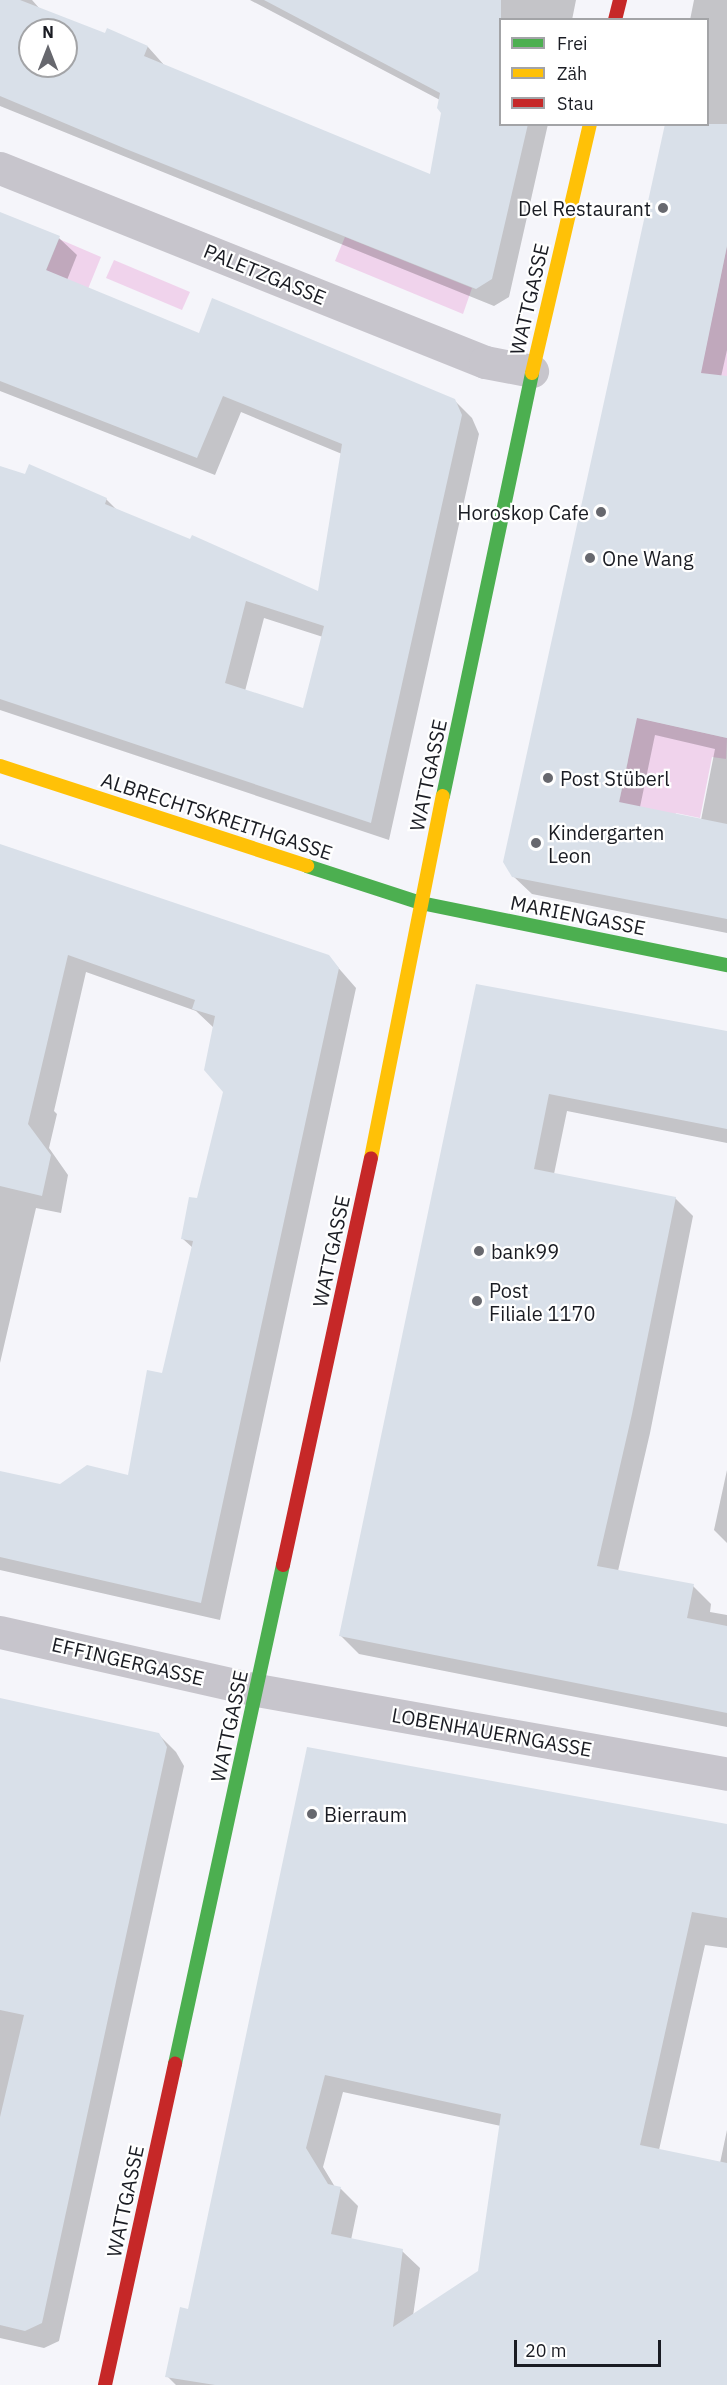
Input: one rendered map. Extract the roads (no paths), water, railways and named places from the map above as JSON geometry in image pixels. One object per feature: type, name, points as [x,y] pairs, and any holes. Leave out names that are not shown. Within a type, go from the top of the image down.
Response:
[{"type":"main road","points":[[616,18],[620,0]]},
{"type":"main road","name":"WATTGASSE","points":[[105,2385],[387,1083],[421,903],[532,371],[590,126]]},
{"type":"main road","name":"ALBRECHTSKREITHGASSE","points":[[0,766],[421,903]]},
{"type":"main road","name":"MARIENGASSE","points":[[421,903],[727,965]]},
{"type":"street","name":"PALETZGASSE","points":[[0,168],[485,362],[532,371]]},
{"type":"street","name":"EFFINGERGASSE","points":[[0,1632],[257,1690]]},
{"type":"street","name":"LOBENHAUERNGASSE","points":[[257,1690],[727,1773]]},
{"type":"place","name":"Del Restaurant","points":[[663,208]]},
{"type":"place","name":"Horoskop Cafe","points":[[601,512]]},
{"type":"place","name":"One Wang","points":[[590,558]]},
{"type":"place","name":"Post Stüberl","points":[[548,778]]},
{"type":"place","name":"Kindergarten Leon","points":[[536,843]]},
{"type":"place","name":"bank99","points":[[479,1251]]},
{"type":"place","name":"Post Filiale 1170","points":[[477,1301]]},
{"type":"place","name":"Bierraum","points":[[312,1814]]}]
